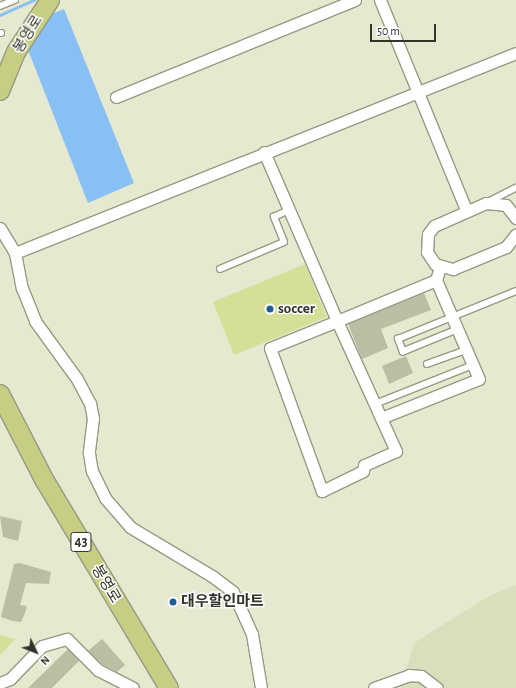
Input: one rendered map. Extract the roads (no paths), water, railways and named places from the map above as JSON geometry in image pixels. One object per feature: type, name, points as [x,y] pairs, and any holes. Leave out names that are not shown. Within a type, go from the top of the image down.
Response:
[{"type":"highway","name":"봉영로","points":[[0,91],[28,31],[50,0]]},
{"type":"highway","name":"봉영로","points":[[0,394],[45,481],[169,688]]},
{"type":"street","points":[[116,97],[355,0]]},
{"type":"street","points":[[380,0],[466,210]]},
{"type":"street","points":[[15,253],[516,52]]},
{"type":"street","points":[[264,152],[337,320],[396,451],[364,465],[363,471],[322,491],[270,348],[337,320],[436,280]]},
{"type":"street","points":[[515,237],[506,247],[453,269],[440,267],[427,252],[428,234],[439,222],[466,210],[486,203],[506,205],[516,218]]},
{"type":"street","points":[[0,228],[15,253],[22,288],[35,321],[77,378],[90,403],[93,418],[89,453],[92,471],[105,498],[130,527],[212,576],[232,592],[252,634],[261,688]]},
{"type":"street","points":[[381,418],[479,379],[436,280],[440,267]]},
{"type":"street","points":[[0,683],[10,679],[42,646],[67,639],[98,670],[133,688]]},
{"type":"street","points":[[374,688],[410,675],[421,676],[437,688]]},
{"type":"lane","points":[[0,6],[15,0]]},
{"type":"lane","points":[[486,203],[516,188]]},
{"type":"lane","points":[[220,269],[284,242],[274,217],[289,210]]},
{"type":"lane","points":[[457,330],[404,352],[398,339],[516,291]]},
{"type":"lane","points":[[428,364],[466,350]]},
{"type":"lane","points":[[375,404],[473,365]]},
{"type":"water","points":[[64,9],[134,183],[88,203],[19,27]]},
{"type":"waterway","points":[[0,15],[34,0]]},
{"type":"place","name":"soccer","points":[[270,309]]},
{"type":"place","name":"대우할인마트","points":[[173,602]]}]
